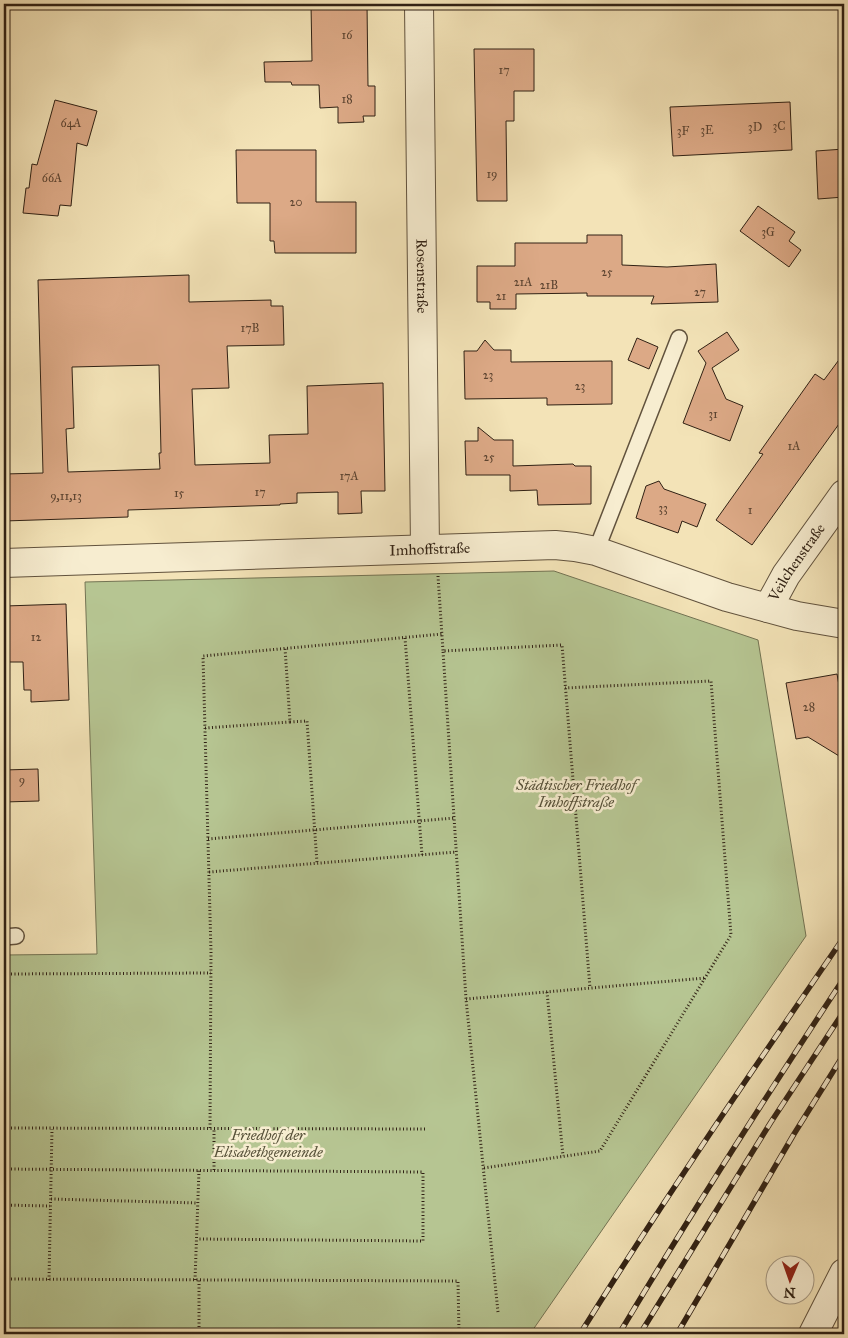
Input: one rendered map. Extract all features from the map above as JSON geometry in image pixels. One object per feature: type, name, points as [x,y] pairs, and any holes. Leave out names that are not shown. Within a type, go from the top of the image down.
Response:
[{"type":"street","name":"Rosenstraße","points":[[419,4],[430,548]]},
{"type":"street","name":"Veilchenstraße","points":[[768,608],[786,575],[844,494]]},
{"type":"street","name":"Imhoffstraße","points":[[4,563],[555,545],[596,551],[727,597],[798,616],[844,624]]},
{"type":"street","points":[[813,1334],[844,1274]]},
{"type":"lane","points":[[596,551],[679,338]]},
{"type":"path","points":[[430,548],[442,634],[466,999],[498,1312]]},
{"type":"path","points":[[214,1170],[209,872],[202,656],[442,634]]},
{"type":"path","points":[[405,638],[422,855]]},
{"type":"path","points":[[443,651],[562,645],[590,988]]},
{"type":"path","points":[[285,648],[290,722]]},
{"type":"path","points":[[484,1168],[600,1151],[731,935],[711,680],[565,688]]},
{"type":"path","points":[[205,728],[306,720],[317,863]]},
{"type":"path","points":[[208,839],[454,818]]},
{"type":"path","points":[[209,872],[456,852]]},
{"type":"path","points":[[4,974],[211,973]]},
{"type":"path","points":[[466,999],[705,978]]},
{"type":"path","points":[[547,992],[563,1156]]},
{"type":"path","points":[[4,1128],[426,1129]]},
{"type":"path","points":[[49,1280],[52,1129]]},
{"type":"path","points":[[4,1169],[423,1172],[423,1241],[196,1239]]},
{"type":"path","points":[[199,1170],[196,1239],[199,1334]]},
{"type":"path","points":[[51,1199],[198,1203]]},
{"type":"path","points":[[4,1205],[50,1206]]},
{"type":"path","points":[[4,1279],[458,1280],[459,1334]]},
{"type":"green space","name":"Städtischer Friedhof Imhoffstraße","points":[[554,571],[758,640],[806,936],[530,1334],[4,1334],[4,955],[97,954],[85,582]]},
{"type":"building","points":[[311,4],[367,4],[368,86],[375,86],[375,116],[363,116],[364,122],[338,123],[338,107],[320,108],[319,85],[265,82],[264,62],[312,61]]},
{"type":"building","points":[[474,49],[534,49],[534,91],[514,91],[514,121],[506,121],[507,201],[477,201]]},
{"type":"building","points":[[55,100],[97,111],[87,146],[77,143],[71,206],[60,205],[58,216],[23,213],[26,188],[29,188],[32,164],[37,165]]},
{"type":"building","points":[[790,102],[792,150],[673,156],[670,107]]},
{"type":"building","points":[[844,149],[844,197],[818,199],[816,151]]},
{"type":"building","points":[[236,150],[316,150],[316,202],[356,202],[356,253],[275,253],[274,241],[270,241],[270,203],[237,203]]},
{"type":"building","points":[[758,206],[795,232],[789,241],[801,250],[789,267],[740,231]]},
{"type":"building","points":[[587,235],[622,235],[622,265],[667,267],[716,264],[718,302],[651,304],[654,296],[587,296],[587,293],[516,294],[516,309],[490,309],[490,302],[477,302],[477,266],[515,266],[515,243],[587,243]]},
{"type":"building","points":[[189,275],[189,302],[271,300],[271,306],[283,306],[284,345],[227,346],[229,388],[192,389],[195,465],[270,463],[269,435],[308,434],[307,386],[383,383],[385,491],[361,491],[362,513],[338,514],[338,492],[297,493],[297,503],[280,505],[128,510],[128,517],[4,521],[4,474],[43,473],[38,280]],"holes":[[[159,365],[161,453],[159,453],[160,469],[68,472],[66,429],[74,428],[72,367]]]},
{"type":"building","points":[[727,332],[739,350],[712,368],[726,399],[743,406],[730,441],[683,423],[706,363],[698,351]]},
{"type":"building","points":[[637,338],[658,347],[649,369],[628,360]]},
{"type":"building","points":[[485,340],[494,350],[511,350],[511,362],[612,361],[612,404],[547,405],[547,398],[465,399],[464,351],[477,351]]},
{"type":"building","points":[[844,353],[844,417],[752,545],[716,520],[763,454],[759,453],[815,374],[824,380]]},
{"type":"building","points":[[478,427],[494,440],[513,440],[513,466],[573,464],[575,466],[591,466],[591,504],[538,505],[537,490],[510,491],[510,475],[466,475],[465,441],[478,441]]},
{"type":"building","points":[[659,481],[664,489],[706,504],[697,527],[682,521],[678,533],[636,518],[646,486]]},
{"type":"building","points":[[66,604],[69,700],[31,702],[31,690],[24,690],[23,662],[4,662],[5,606]]},
{"type":"building","points":[[837,674],[844,714],[844,759],[808,737],[796,739],[786,683]]},
{"type":"building","points":[[38,769],[39,801],[4,802],[4,770]]},
{"type":"railway","points":[[580,1334],[677,1184],[844,937]]},
{"type":"railway","points":[[619,1334],[730,1154],[844,978]]},
{"type":"railway","points":[[640,1334],[771,1122],[844,1011]]},
{"type":"railway","points":[[677,1334],[794,1134],[844,1054]]},
{"type":"park label","name":"Friedhof der Elisabethgemeinde","points":[[268,1144]]}]
